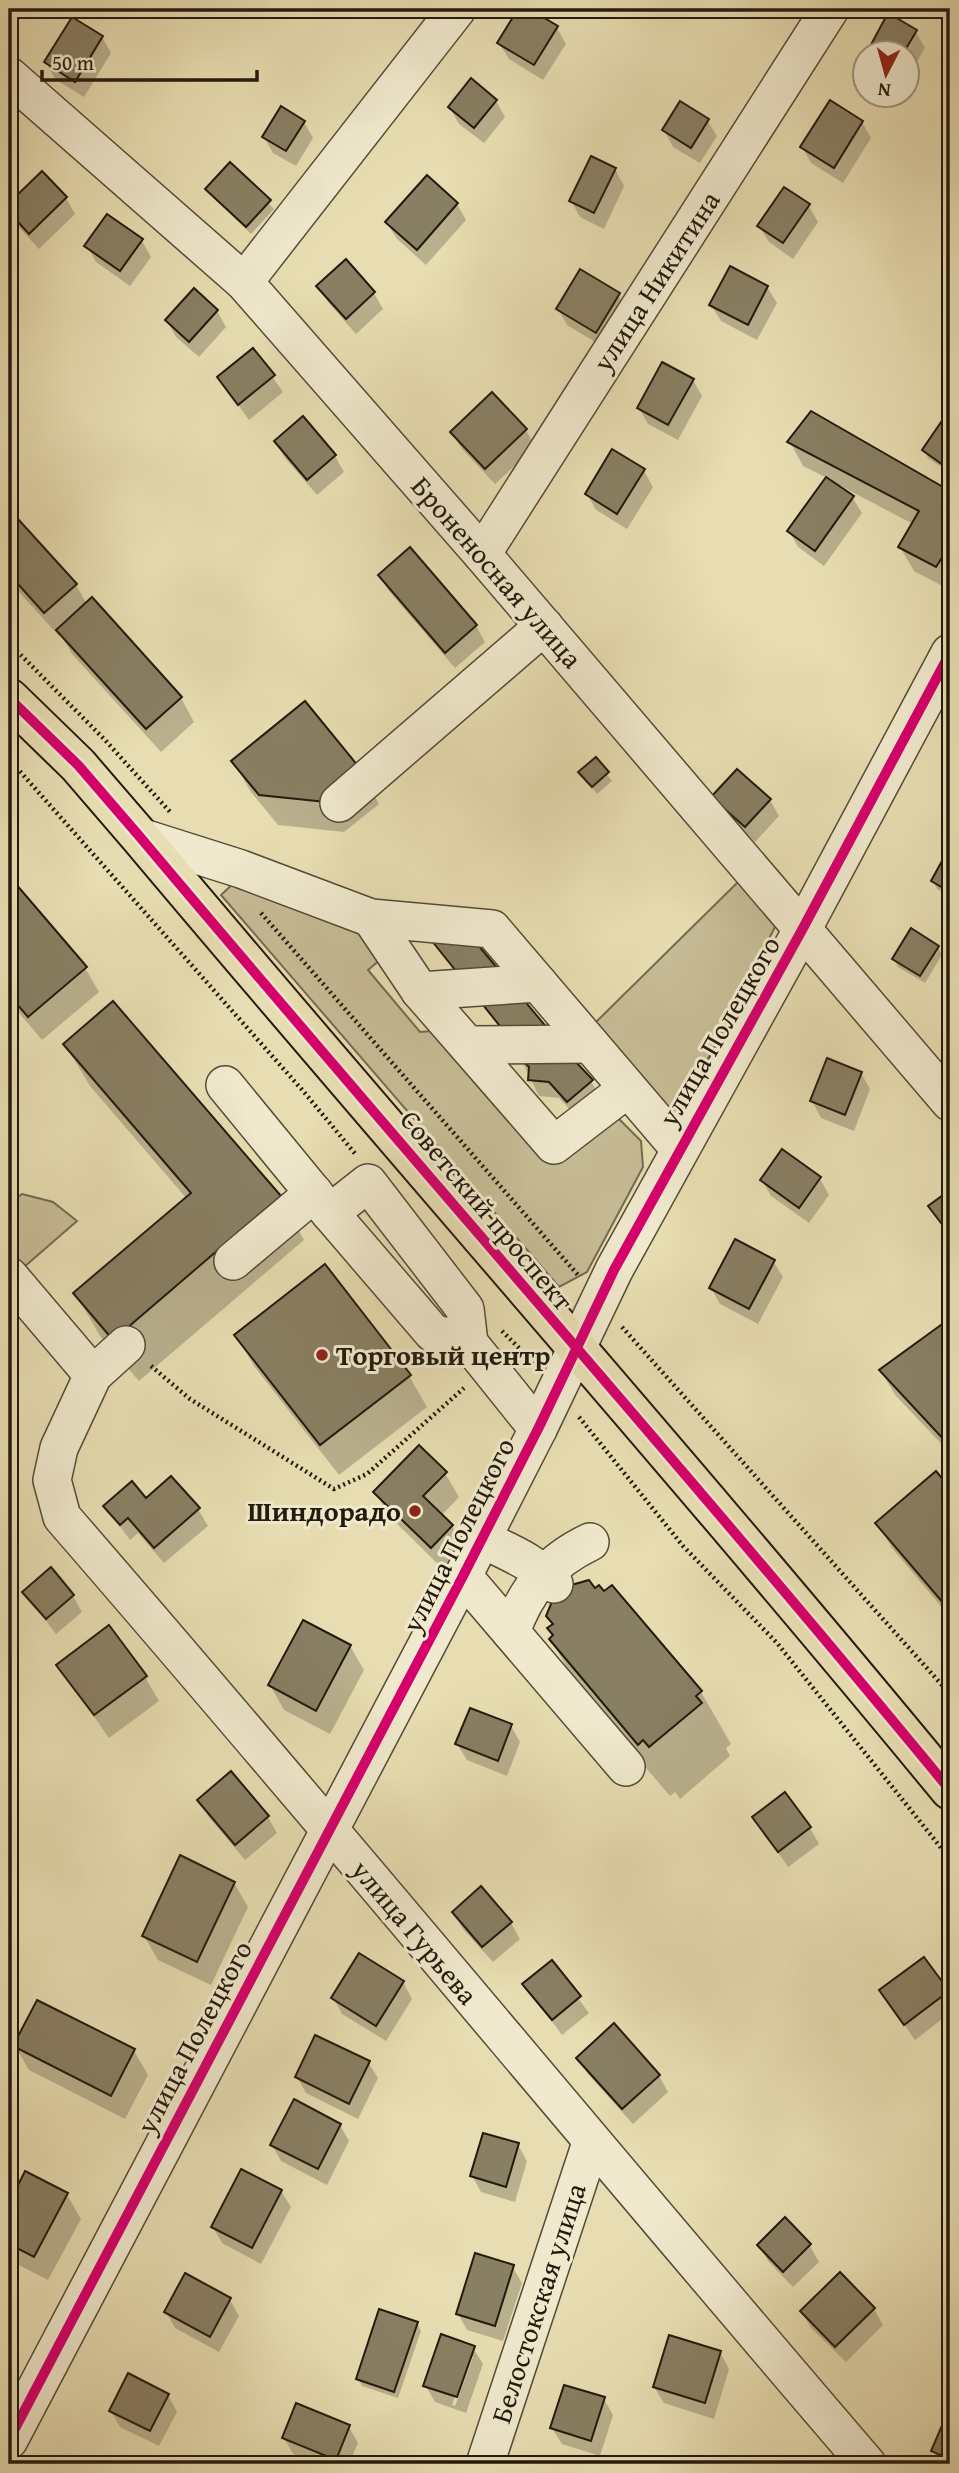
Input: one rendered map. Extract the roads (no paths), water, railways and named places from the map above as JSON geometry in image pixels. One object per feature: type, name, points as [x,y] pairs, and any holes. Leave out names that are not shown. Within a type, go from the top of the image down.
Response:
[{"type":"main road","name":"Советский проспект","points":[[9,698],[78,765],[576,1350],[754,1553],[950,1790]]},
{"type":"street","points":[[244,282],[457,9]]},
{"type":"street","name":"улица Никитина","points":[[482,554],[830,9]]},
{"type":"street","name":"Броненосная улица","points":[[9,76],[244,282],[544,626],[950,1102]]},
{"type":"street","points":[[339,803],[544,626]]},
{"type":"street","name":"улица Полецкого","points":[[9,2440],[463,1576],[599,1301],[679,1148],[802,930],[950,653]]},
{"type":"street","points":[[140,837],[371,918],[492,929],[679,1148]]},
{"type":"street","points":[[203,911],[234,872]]},
{"type":"street","points":[[371,918],[420,991],[554,1144],[627,1089]]},
{"type":"street","points":[[420,991],[538,983]]},
{"type":"street","points":[[470,1045],[590,1044]]},
{"type":"street","points":[[225,1085],[433,1333],[473,1339]]},
{"type":"street","points":[[233,1261],[322,1203],[368,1183],[473,1339],[538,1429]]},
{"type":"street","points":[[9,1276],[93,1375]]},
{"type":"street","name":"улица Гурьева","points":[[126,1345],[93,1375],[59,1448],[52,1480],[62,1517],[331,1830],[591,2143],[867,2464]]},
{"type":"street","points":[[482,1539],[521,1558],[549,1579]]},
{"type":"street","points":[[511,1632],[527,1594],[549,1579],[572,1551],[590,1542]]},
{"type":"street","points":[[463,1576],[626,1767]]},
{"type":"street","name":"Белостокская улица","points":[[485,2464],[591,2143]]},
{"type":"place","name":"Торговый центр","points":[[322,1355]]},
{"type":"place","name":"Шиндорадо","points":[[415,1511]]}]
